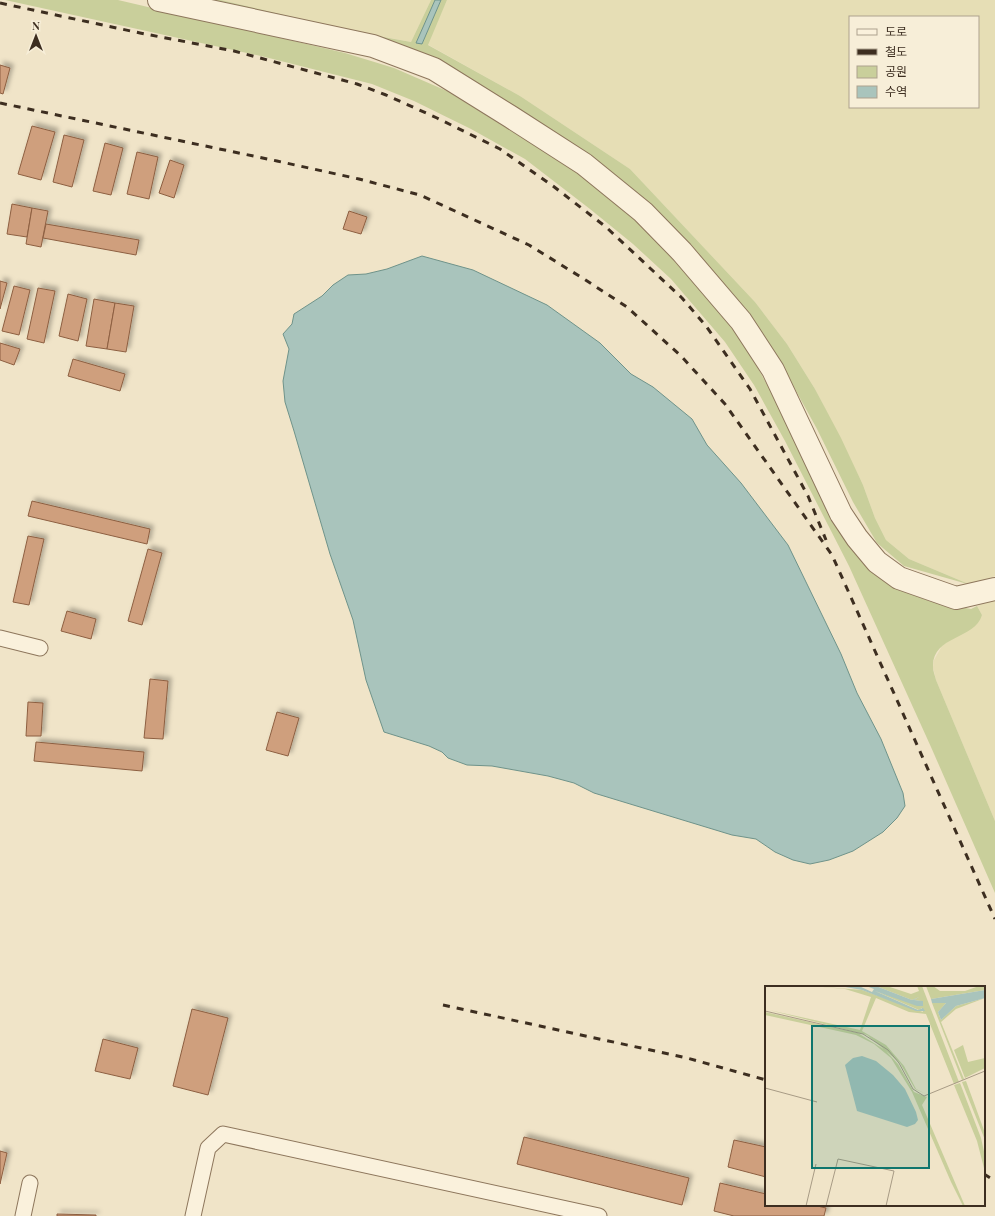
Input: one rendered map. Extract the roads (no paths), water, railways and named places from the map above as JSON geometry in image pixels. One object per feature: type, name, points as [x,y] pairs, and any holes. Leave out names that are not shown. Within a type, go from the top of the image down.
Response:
[{"type":"street","points":[[159,0],[373,46],[434,69],[511,116],[584,164],[643,212],[682,252],[741,321],[773,370],[841,514],[857,538],[877,562],[899,578],[956,598],[995,589]]},
{"type":"lane","points":[[0,638],[40,648]]},
{"type":"lane","points":[[193,1216],[208,1148],[223,1134],[599,1216]]},
{"type":"lane","points":[[23,1216],[30,1183]]},
{"type":"water","points":[[435,0],[441,0],[422,44],[416,43]]},
{"type":"water","points":[[422,256],[473,270],[547,305],[600,343],[631,374],[653,387],[692,419],[707,445],[741,483],[788,545],[841,654],[857,693],[881,739],[903,793],[905,806],[897,818],[883,832],[853,851],[829,860],[810,864],[793,860],[775,852],[756,839],[732,835],[594,793],[574,783],[548,776],[492,766],[467,765],[448,758],[442,752],[429,746],[384,732],[366,680],[353,620],[330,554],[285,402],[283,381],[289,349],[283,334],[292,324],[294,314],[322,296],[333,285],[348,275],[366,274],[387,269]]},
{"type":"railway","points":[[0,3],[140,33],[234,51],[357,84],[386,95],[437,118],[500,149],[553,186],[606,227],[682,298],[706,326],[750,389],[808,496],[826,540]]},
{"type":"railway","points":[[0,103],[277,161],[359,179],[420,195],[529,245],[627,307],[681,356],[725,404],[832,555],[995,919]]},
{"type":"railway","points":[[443,1005],[687,1058],[765,1080]]},
{"type":"railway","points":[[985,1175],[995,1181]]}]
